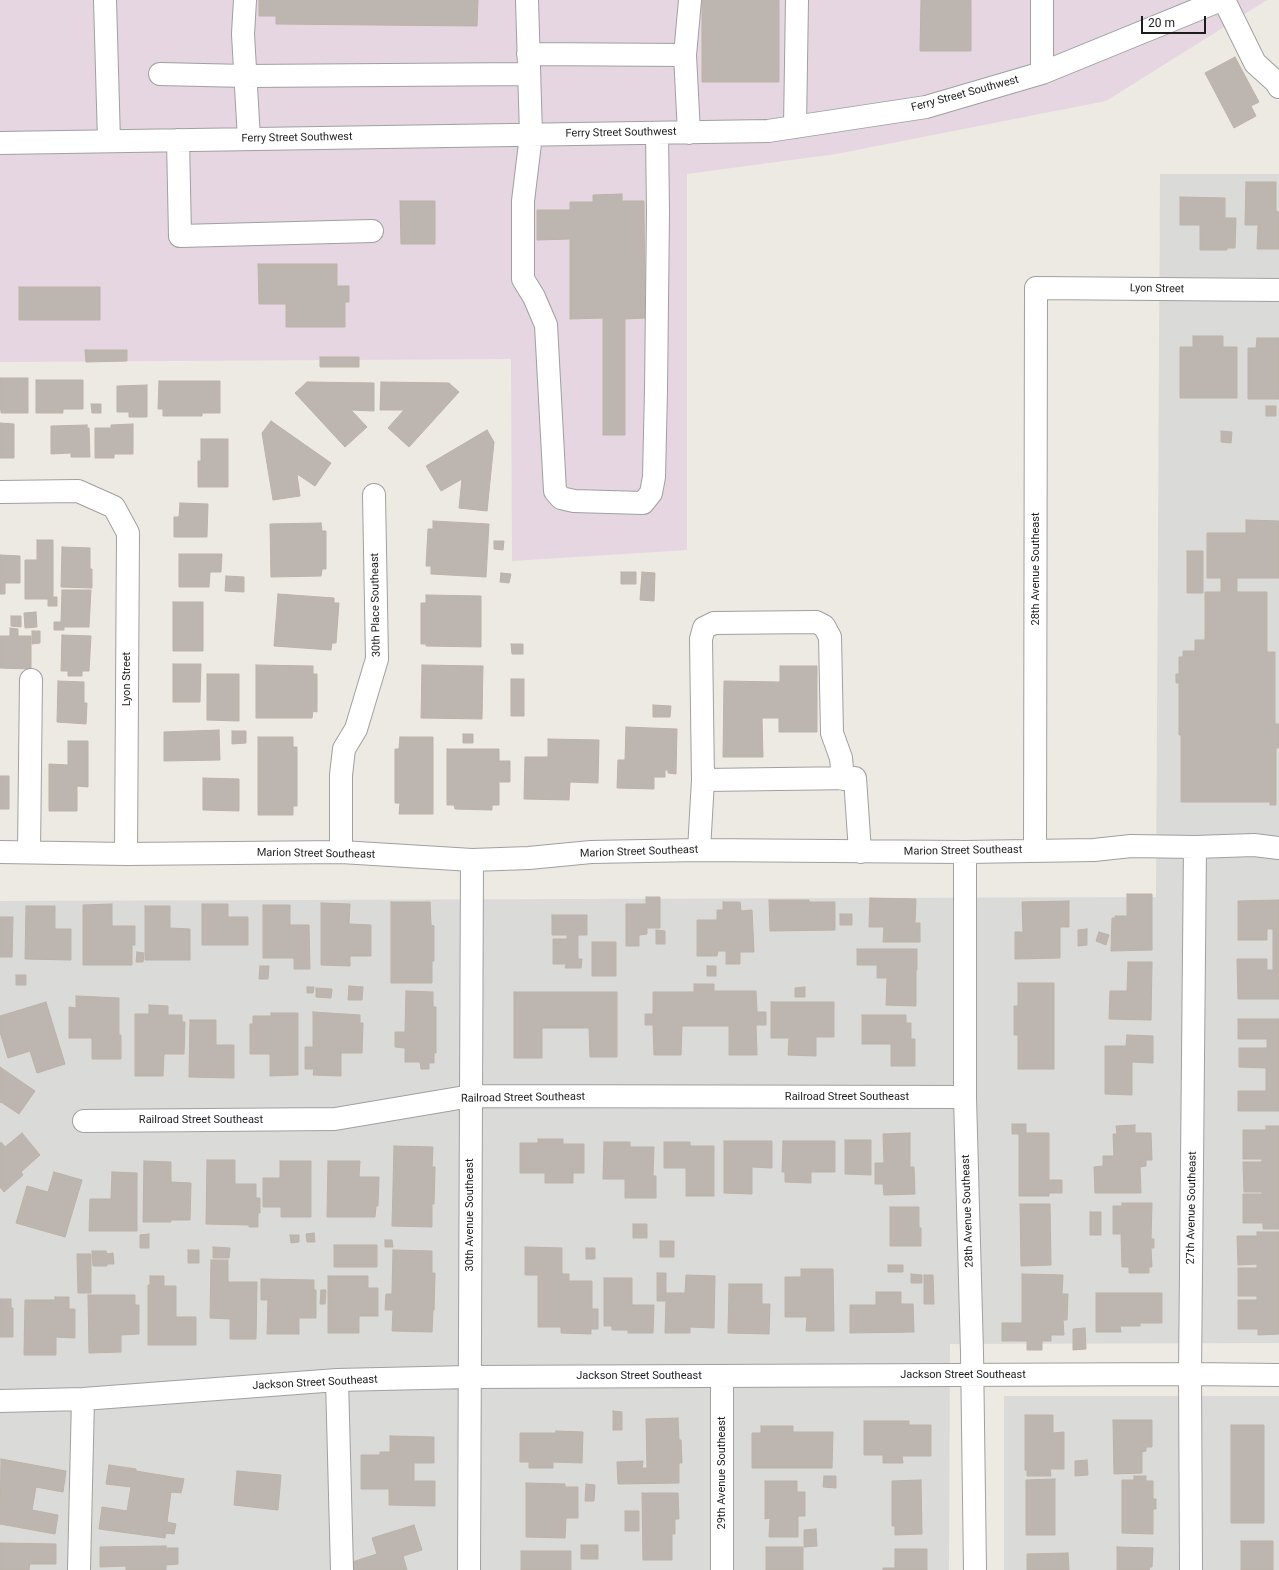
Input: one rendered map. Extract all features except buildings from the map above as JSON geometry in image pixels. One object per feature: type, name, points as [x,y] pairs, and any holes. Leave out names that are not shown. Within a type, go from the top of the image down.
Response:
[{"type":"street","points":[[105,0],[109,141]]},
{"type":"street","points":[[245,0],[244,34],[249,139]]},
{"type":"street","points":[[527,0],[531,135],[523,201],[523,279],[534,297],[546,325],[555,491],[561,498],[574,501],[643,503],[651,493],[654,477],[658,212],[657,133]]},
{"type":"street","points":[[689,133],[685,55],[690,0]]},
{"type":"street","points":[[795,127],[797,0]]},
{"type":"street","points":[[1042,0],[1042,73]]},
{"type":"street","points":[[1219,1],[1255,63],[1276,82],[1279,87]]},
{"type":"street","name":"Ferry Street Southwest","points":[[0,143],[768,131],[926,107],[1042,73],[1219,1]]},
{"type":"street","points":[[160,74],[246,76],[529,64],[685,55]]},
{"type":"street","points":[[178,140],[180,236],[372,231]]},
{"type":"street","name":"Lyon Street","points":[[1036,288],[1279,290]]},
{"type":"street","name":"28th Avenue Southeast","points":[[1035,850],[1036,288]]},
{"type":"street","name":"Lyon Street","points":[[0,492],[78,491],[114,507],[128,533],[126,854]]},
{"type":"street","name":"30th Place Southeast","points":[[340,852],[341,776],[344,749],[356,728],[378,659],[374,495]]},
{"type":"street","points":[[699,850],[703,780],[701,639],[704,628],[714,623],[816,622],[824,626],[830,637],[832,733],[840,758],[843,779]]},
{"type":"street","points":[[29,852],[31,680]]},
{"type":"street","points":[[703,780],[855,778],[860,852]]},
{"type":"street","name":"Marion Street Southeast","points":[[0,852],[126,854],[340,852],[472,860],[529,858],[591,852],[699,850],[965,852],[1094,850],[1131,846],[1195,847],[1254,845],[1279,848]]},
{"type":"street","name":"27th Avenue Southeast","points":[[1191,1570],[1190,1374],[1195,847]]},
{"type":"street","name":"28th Avenue Southeast","points":[[965,852],[965,1097],[975,1570]]},
{"type":"street","name":"30th Avenue Southeast","points":[[468,1570],[472,860]]},
{"type":"street","name":"Railroad Street Southeast","points":[[84,1120],[335,1119],[471,1096],[965,1097]]},
{"type":"street","name":"Jackson Street Southeast","points":[[0,1401],[83,1399],[337,1380],[469,1377],[1190,1374],[1279,1375]]},
{"type":"street","name":"29th Avenue Southeast","points":[[722,1376],[722,1570]]},
{"type":"street","points":[[337,1380],[342,1570]]},
{"type":"street","points":[[79,1570],[83,1399]]},
{"type":"shaded area","points":[[0,0],[1267,0],[1106,101],[836,154],[687,174],[687,550],[512,561],[511,359],[0,362]]},
{"type":"shaded area","points":[[1160,174],[1279,174],[1279,1343],[950,1344],[949,1570],[0,1570],[0,901],[1156,897]]},
{"type":"shaded area","points":[[1004,1396],[1279,1396],[1279,1570],[1004,1570]]}]
